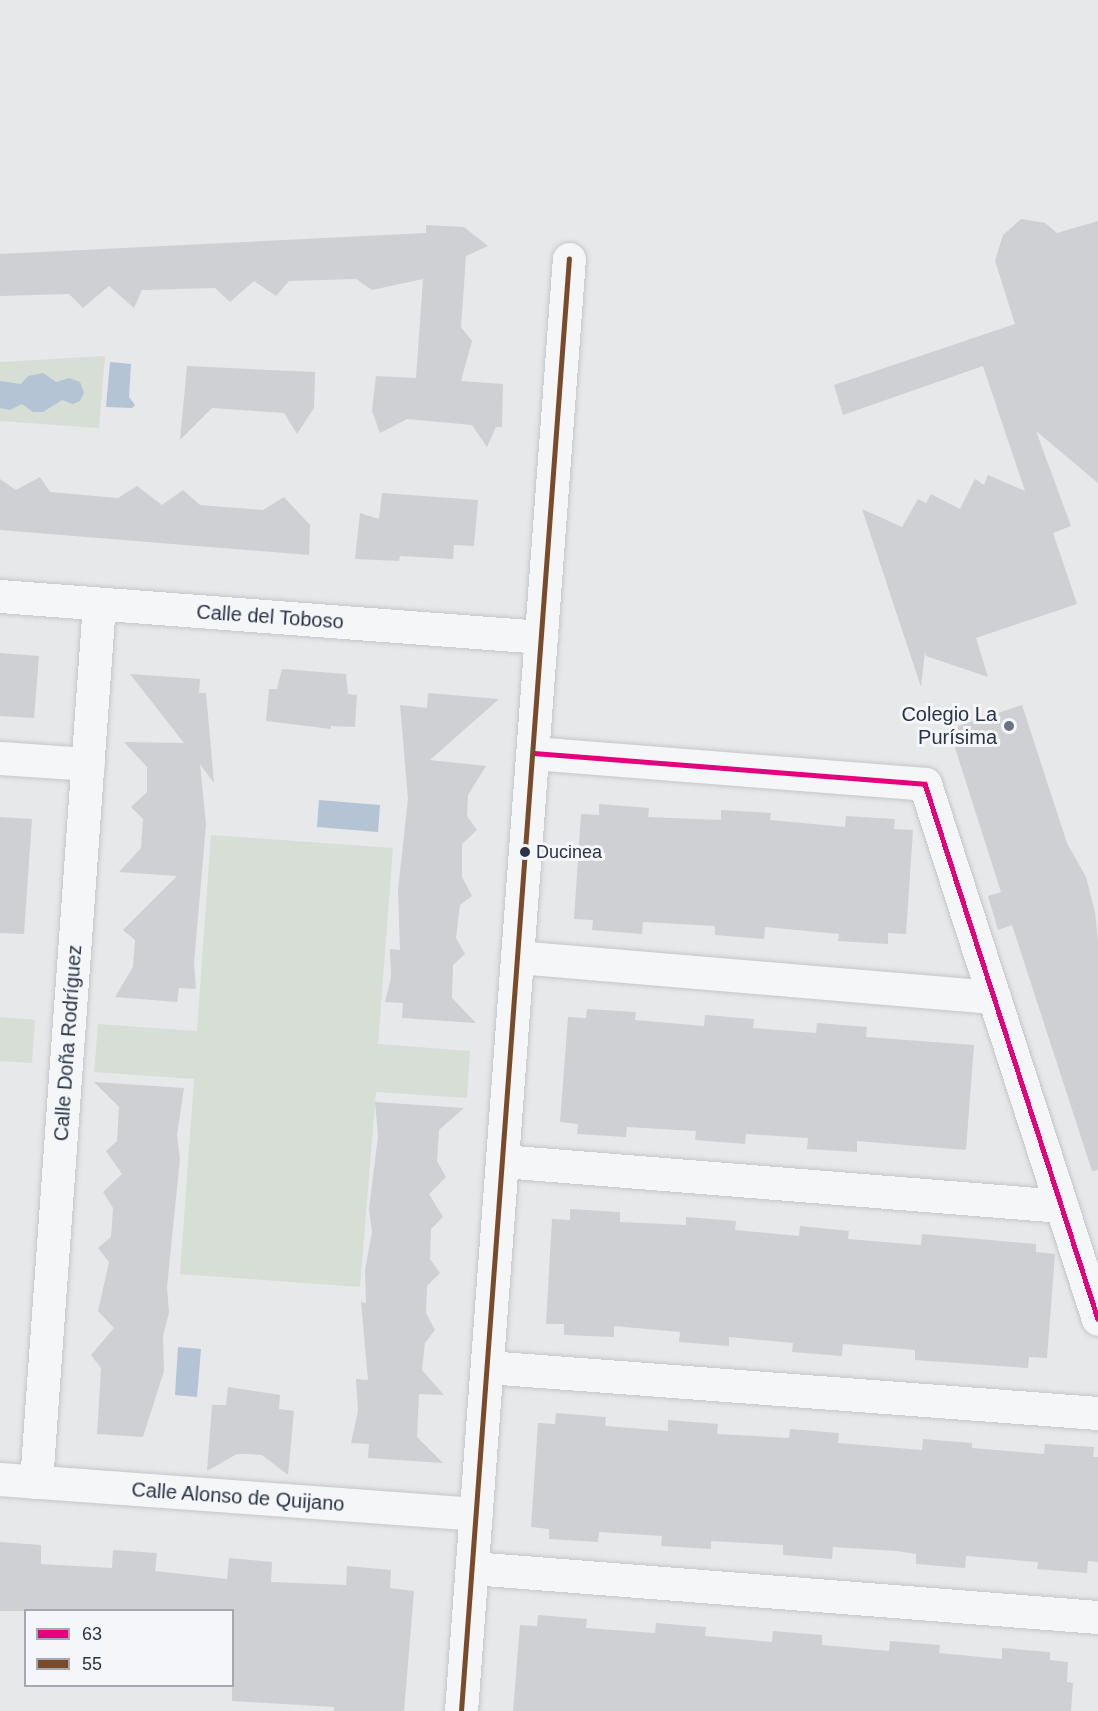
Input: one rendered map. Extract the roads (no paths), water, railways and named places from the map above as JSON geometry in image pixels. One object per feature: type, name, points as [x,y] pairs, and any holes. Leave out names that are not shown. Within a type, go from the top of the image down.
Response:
[{"type":"street","points":[[461,1711],[569,259]]},
{"type":"street","name":"Calle del Toboso","points":[[0,596],[541,638]]},
{"type":"street","name":"Calle Doña Rodríguez","points":[[36,1482],[99,604]]},
{"type":"street","points":[[532,753],[925,784],[1098,1319]]},
{"type":"street","points":[[0,758],[88,764]]},
{"type":"street","points":[[517,957],[994,997]]},
{"type":"street","points":[[502,1161],[1061,1206]]},
{"type":"street","points":[[487,1367],[1098,1413]]},
{"type":"street","name":"Calle Alonso de Quijano","points":[[0,1479],[476,1514]]},
{"type":"street","points":[[472,1568],[1098,1617]]},
{"type":"water","points":[[110,362],[131,364],[129,397],[135,405],[132,408],[106,407]]},
{"type":"water","points":[[43,373],[56,382],[69,378],[80,382],[84,393],[80,401],[73,404],[62,400],[43,412],[33,412],[22,404],[10,410],[0,408],[0,381],[21,384],[28,376]]},
{"type":"water","points":[[319,800],[380,805],[378,832],[317,827]]},
{"type":"water","points":[[178,1347],[201,1349],[197,1397],[175,1395]]},
{"type":"place","name":"Colegio La Purísima","points":[[1009,726]]},
{"type":"place","name":"Ducinea","points":[[525,852]]}]
